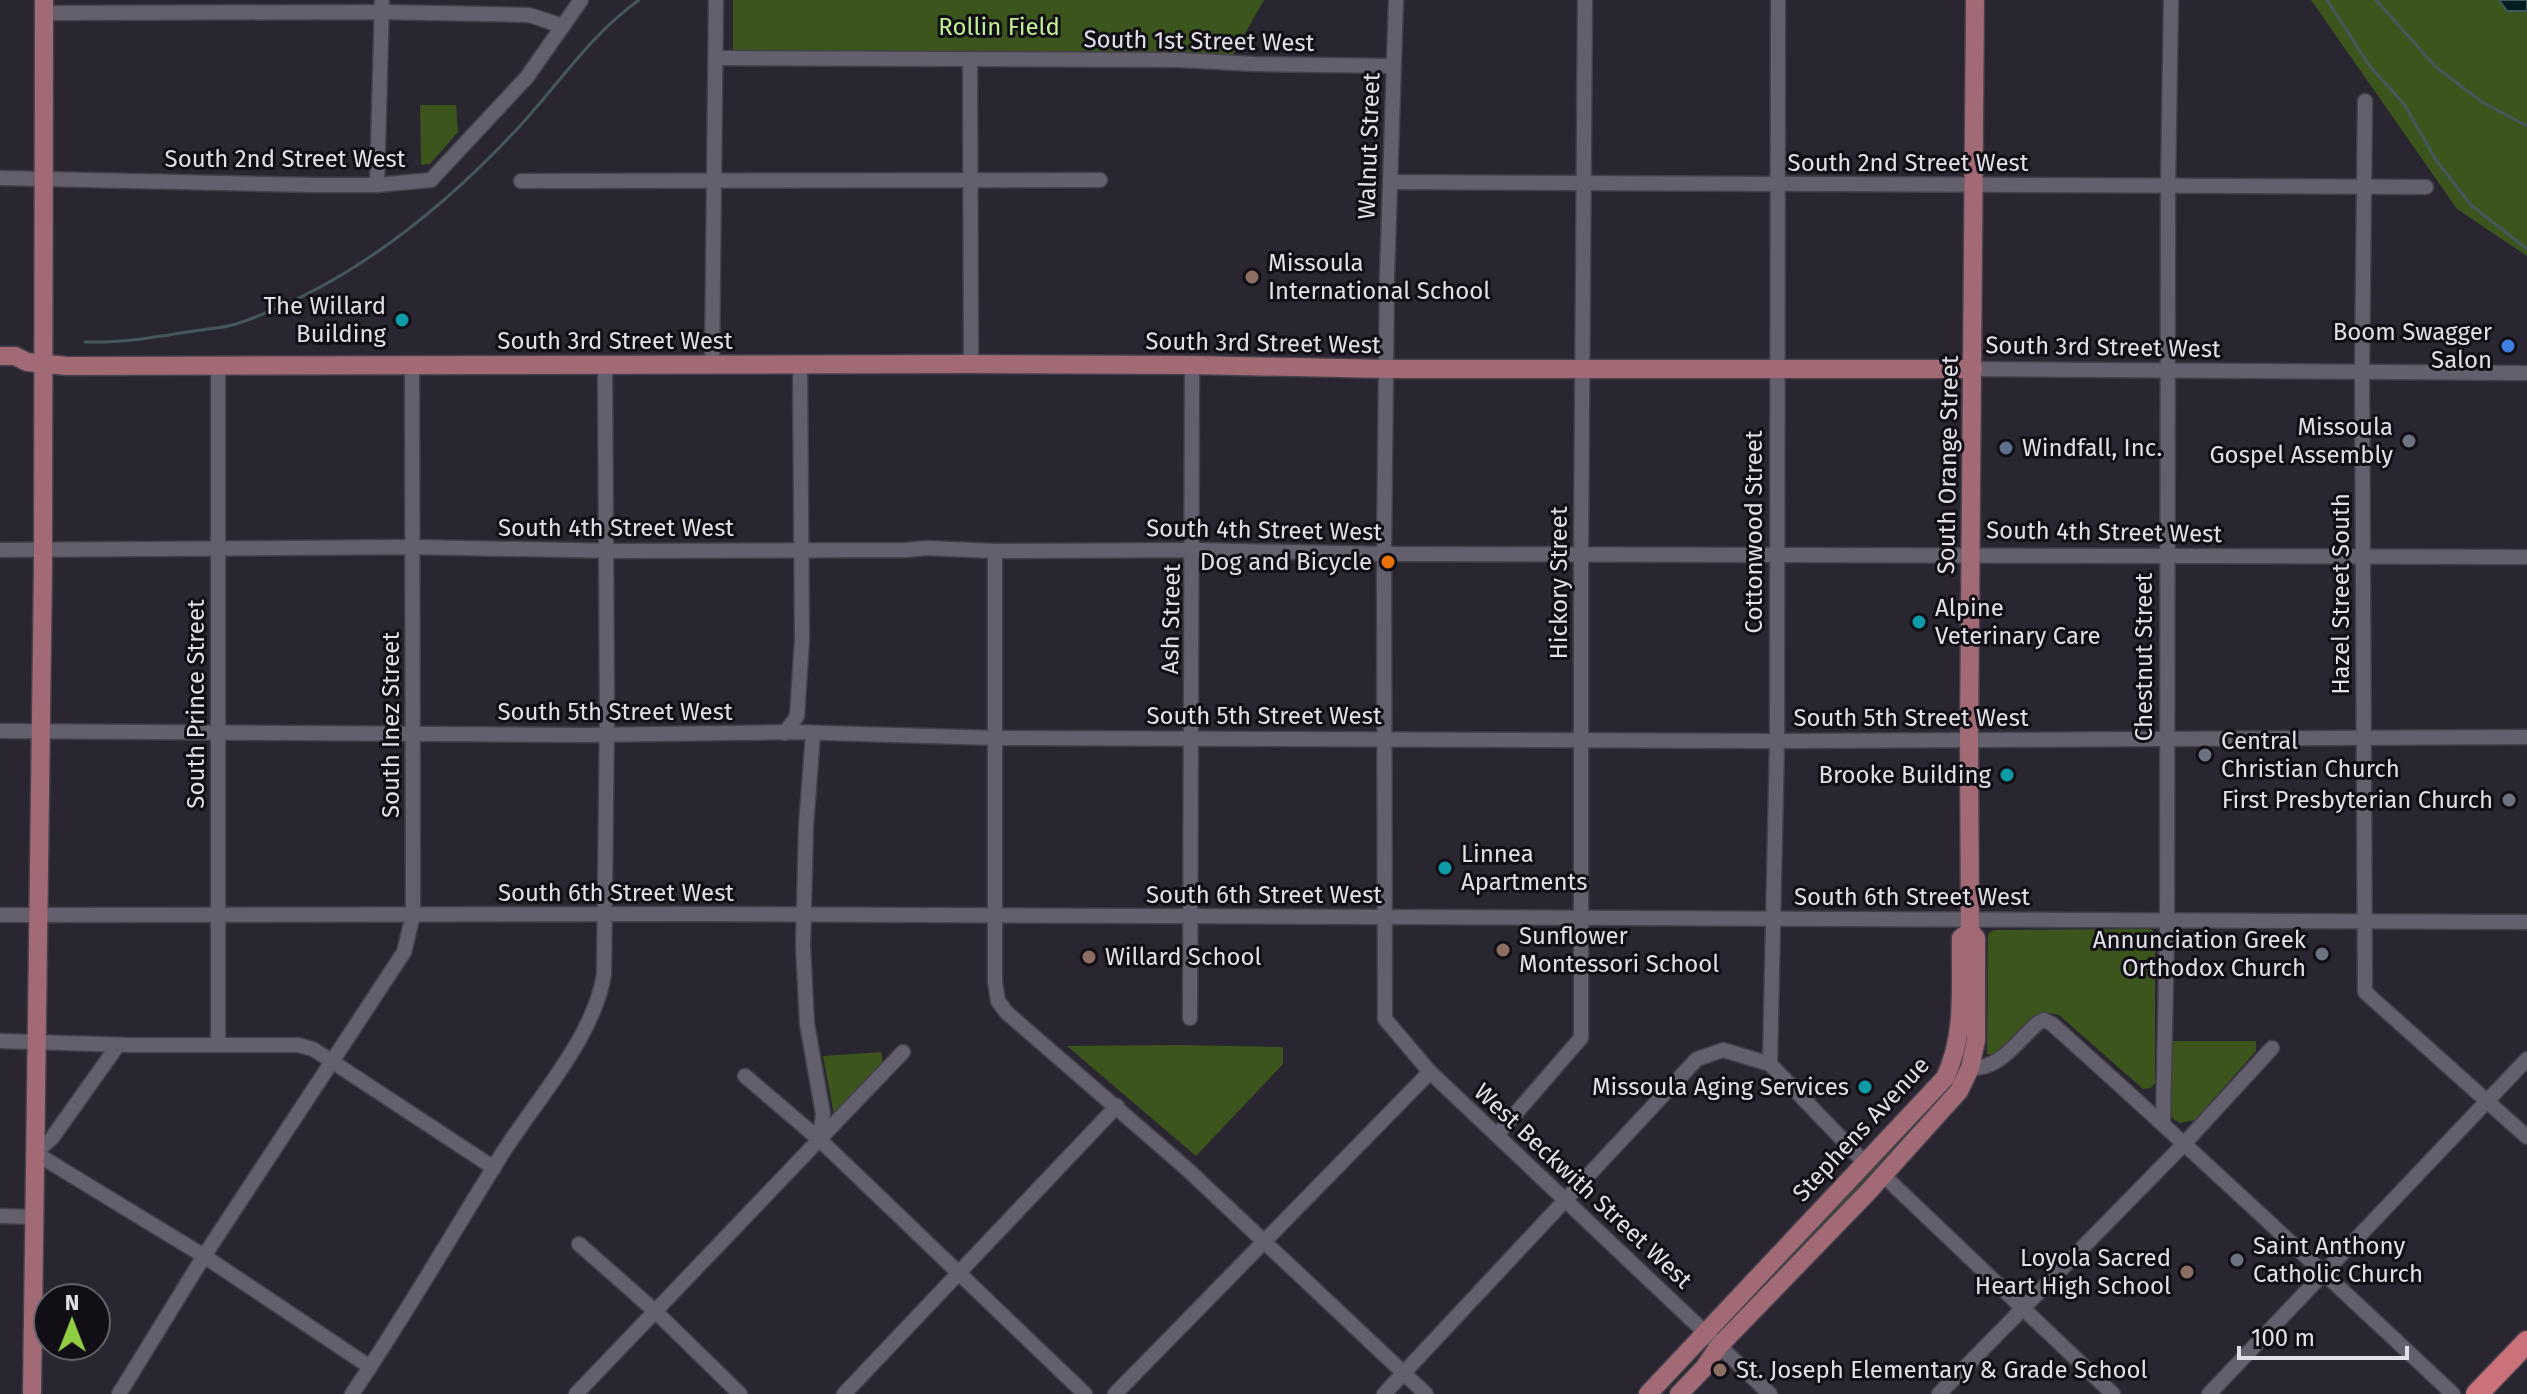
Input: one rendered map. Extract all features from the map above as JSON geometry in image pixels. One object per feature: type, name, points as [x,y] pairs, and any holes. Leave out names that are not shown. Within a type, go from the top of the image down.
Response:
[{"type":"highway","points":[[2477,1394],[2527,1342]]},
{"type":"main road","name":"South Orange Street","points":[[1970,925],[1975,0]]},
{"type":"main road","points":[[32,1394],[43,550],[34,362],[43,178],[44,7]]},
{"type":"main road","name":"South 3rd Street West","points":[[0,356],[67,366],[971,364],[1775,371],[1973,369]]},
{"type":"main road","points":[[0,367],[16,368],[34,362]]},
{"type":"main road","name":"Stephens Avenue","points":[[1679,1394],[1704,1368],[1719,1346],[1940,1115],[1959,1091],[1970,1068],[1976,1040],[1976,938],[1970,925]]},
{"type":"main road","name":"Stephens Avenue","points":[[1648,1394],[1945,1078],[1960,1037],[1961,938],[1970,925]]},
{"type":"street","name":"South 2nd Street West","points":[[0,178],[377,185],[423,182],[437,175],[527,77],[581,0]]},
{"type":"street","points":[[712,365],[716,0]]},
{"type":"street","name":"Walnut Street","points":[[1384,918],[1386,369],[1396,0]]},
{"type":"street","name":"Hickory Street","points":[[1497,1135],[1581,1038],[1585,0]]},
{"type":"street","name":"Cottonwood Street","points":[[1770,1064],[1777,741],[1775,371],[1778,0]]},
{"type":"street","name":"Chestnut Street","points":[[2163,1123],[2171,0]]},
{"type":"street","points":[[44,7],[382,6],[529,15],[563,26]]},
{"type":"street","points":[[377,185],[382,6]]},
{"type":"street","name":"South 1st Street West","points":[[717,58],[1180,60],[1393,66]]},
{"type":"street","points":[[970,60],[971,364]]},
{"type":"street","name":"Hazel Street South","points":[[2365,101],[2362,373],[2365,992],[2486,1100]]},
{"type":"street","points":[[521,181],[1100,180]]},
{"type":"street","name":"South 2nd Street West","points":[[1390,182],[2426,187]]},
{"type":"street","name":"South Prince Street","points":[[218,365],[218,1044]]},
{"type":"street","name":"South Inez Street","points":[[119,1394],[204,1256],[409,940],[413,915],[412,365]]},
{"type":"street","points":[[785,733],[797,716],[802,640],[800,365]]},
{"type":"street","name":"Ash Street","points":[[1190,1018],[1192,365]]},
{"type":"street","points":[[352,1394],[494,1168],[588,1026],[596,1007],[604,974],[605,366]]},
{"type":"street","name":"South 3rd Street West","points":[[1973,369],[2527,373]]},
{"type":"street","name":"South 4th Street West","points":[[0,550],[926,548],[1384,554],[1970,553],[2527,557]]},
{"type":"street","points":[[995,551],[995,982],[998,1001],[1007,1013],[1117,1106],[1426,1394]]},
{"type":"street","name":"South 5th Street West","points":[[0,731],[606,735],[785,733],[996,738],[1777,741],[2527,737]]},
{"type":"street","points":[[813,734],[802,916],[804,1003],[823,1114],[820,1140]]},
{"type":"street","name":"South 6th Street West","points":[[0,915],[1582,917],[1775,918],[1970,925],[2166,920],[2527,922]]},
{"type":"street","name":"West Beckwith Street West","points":[[1384,918],[1385,1019],[1430,1072],[1770,1394]]},
{"type":"street","name":"Stephens Avenue","points":[[1970,1068],[1987,1069],[2044,1020],[2163,1123]]},
{"type":"street","points":[[0,1041],[118,1045],[298,1045],[317,1051],[494,1168]]},
{"type":"street","points":[[118,1045],[52,1138],[35,1153],[204,1256],[370,1367]]},
{"type":"street","points":[[1384,1394],[1697,1059],[1723,1050],[1770,1064],[1864,1162]]},
{"type":"street","points":[[576,1394],[903,1052]]},
{"type":"street","points":[[1939,1394],[2183,1145],[2268,1053]]},
{"type":"street","points":[[2209,1394],[2527,1059]]},
{"type":"street","points":[[1115,1394],[1430,1072]]},
{"type":"street","points":[[745,1076],[820,1140],[1085,1394]]},
{"type":"street","points":[[2486,1100],[2527,1137]]},
{"type":"street","points":[[844,1394],[1117,1106]]},
{"type":"street","points":[[2163,1123],[2183,1145],[2453,1394]]},
{"type":"street","points":[[1883,1175],[2113,1394]]},
{"type":"street","points":[[0,1216],[34,1217]]},
{"type":"street","points":[[579,1244],[655,1311],[740,1394]]},
{"type":"green space","name":"Rollin Field","points":[[733,0],[1264,0],[1233,55],[733,53]]},
{"type":"green space","points":[[2311,0],[2499,0],[2507,11],[2527,11],[2527,256],[2457,209]]},
{"type":"green space","points":[[420,105],[456,105],[458,132],[430,164],[421,165]]},
{"type":"green space","points":[[2151,929],[2155,933],[2155,1083],[2151,1088],[2143,1089],[2059,1015],[2032,1018],[1999,1053],[1995,1056],[1987,1054],[1988,934],[1994,930]]},
{"type":"green space","points":[[2170,1041],[2256,1041],[2256,1051],[2195,1120],[2180,1123],[2173,1119],[2170,1112]]},
{"type":"green space","points":[[1067,1046],[1283,1047],[1283,1064],[1196,1156]]},
{"type":"green space","points":[[881,1052],[883,1063],[834,1115],[823,1056]]},
{"type":"green space","points":[[1947,1086],[1948,1094],[1939,1106],[1788,1264],[1782,1259]]},
{"type":"shaded area","points":[[2499,0],[2527,0],[2527,11],[2507,11]]},
{"type":"waterway","points":[[85,342],[140,339],[236,324],[316,290],[353,268],[389,244],[456,189],[518,128],[605,28],[639,0]]},
{"type":"waterway","points":[[2327,0],[2369,65],[2404,104],[2436,160],[2471,205],[2527,249]]},
{"type":"waterway","points":[[2376,0],[2436,67],[2482,102],[2527,126]]},
{"type":"place","name":"Missoula International School","points":[[1252,277]]},
{"type":"place","name":"The Willard Building","points":[[402,320]]},
{"type":"place","name":"Boom Swagger Salon","points":[[2508,346]]},
{"type":"place","name":"Missoula Gospel Assembly","points":[[2409,441]]},
{"type":"place","name":"Windfall, Inc.","points":[[2006,448]]},
{"type":"place","name":"Dog and Bicycle","points":[[1388,562]]},
{"type":"place","name":"Alpine Veterinary Care","points":[[1919,622]]},
{"type":"place","name":"Central Christian Church","points":[[2205,755]]},
{"type":"place","name":"Brooke Building","points":[[2007,775]]},
{"type":"place","name":"First Presbyterian Church","points":[[2509,800]]},
{"type":"place","name":"Linnea Apartments","points":[[1445,868]]},
{"type":"place","name":"Sunflower Montessori School","points":[[1503,950]]},
{"type":"place","name":"Annunciation Greek Orthodox Church","points":[[2322,954]]},
{"type":"place","name":"Willard School","points":[[1089,957]]},
{"type":"place","name":"Missoula Aging Services","points":[[1865,1087]]},
{"type":"place","name":"Saint Anthony Catholic Church","points":[[2237,1260]]},
{"type":"place","name":"Loyola Sacred Heart High School","points":[[2187,1272]]},
{"type":"place","name":"St. Joseph Elementary & Grade School","points":[[1720,1370]]}]
